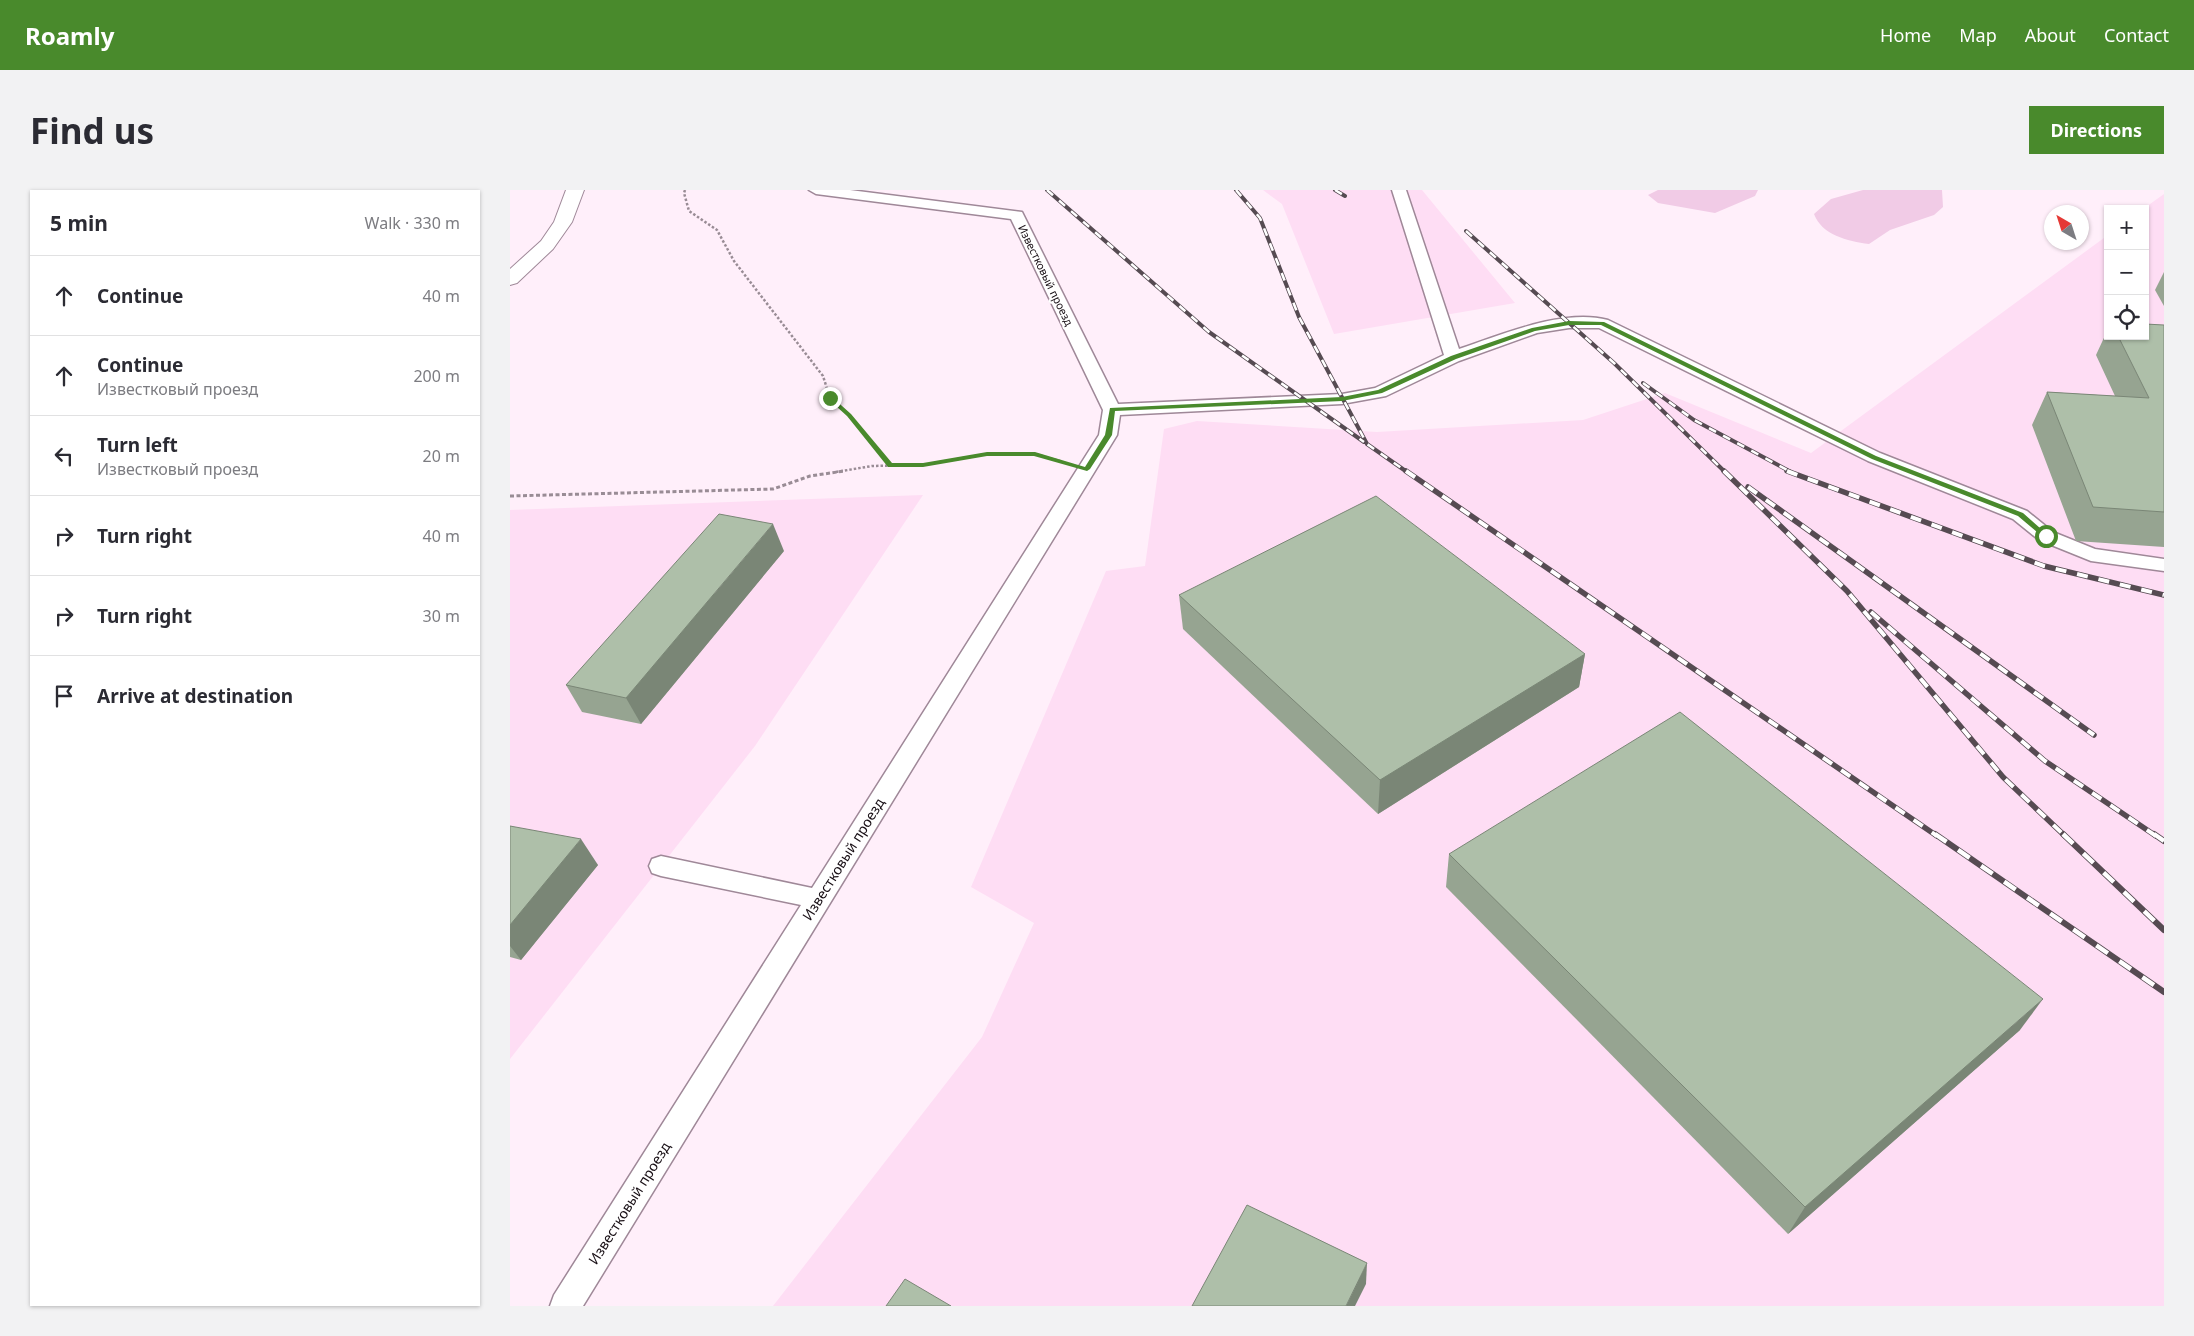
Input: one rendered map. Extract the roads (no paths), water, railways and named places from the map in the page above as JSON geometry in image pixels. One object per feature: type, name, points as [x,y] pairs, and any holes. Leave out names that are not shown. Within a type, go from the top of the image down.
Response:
[{"type":"street","points":[[510,279],[548,245],[563,222],[575,190]]},
{"type":"lane","name":"Известковый проезд","points":[[566,1306],[1108,435],[1112,410],[1016,214],[816,190]]},
{"type":"lane","points":[[1399,190],[1454,357]]},
{"type":"lane","points":[[1112,410],[1342,399],[1380,392],[1454,357],[1534,330],[1569,323],[1602,323],[1874,457],[2020,515],[2046,536],[2091,555],[2164,565]]},
{"type":"lane","points":[[661,866],[818,899]]},
{"type":"railway","points":[[1047,190],[1209,332],[1364,442]]},
{"type":"railway","points":[[1236,190],[1260,218],[1299,317],[1367,444],[1407,472]]},
{"type":"railway","points":[[1335,190],[1345,196]]},
{"type":"railway","points":[[1466,231],[1614,363],[1725,472]]},
{"type":"railway","points":[[1643,383],[1694,420],[1791,472]]},
{"type":"railway","points":[[1406,471],[1937,836]]},
{"type":"railway","points":[[1724,471],[1847,591],[2003,777],[2065,836]]},
{"type":"railway","points":[[1787,471],[2044,566],[2164,595]]},
{"type":"railway","points":[[1748,487],[2094,735]]},
{"type":"railway","points":[[1871,612],[2045,761],[2156,836]]},
{"type":"railway","points":[[1935,834],[2164,992]]},
{"type":"railway","points":[[2063,834],[2164,930]]},
{"type":"railway","points":[[2154,834],[2164,841]]}]
